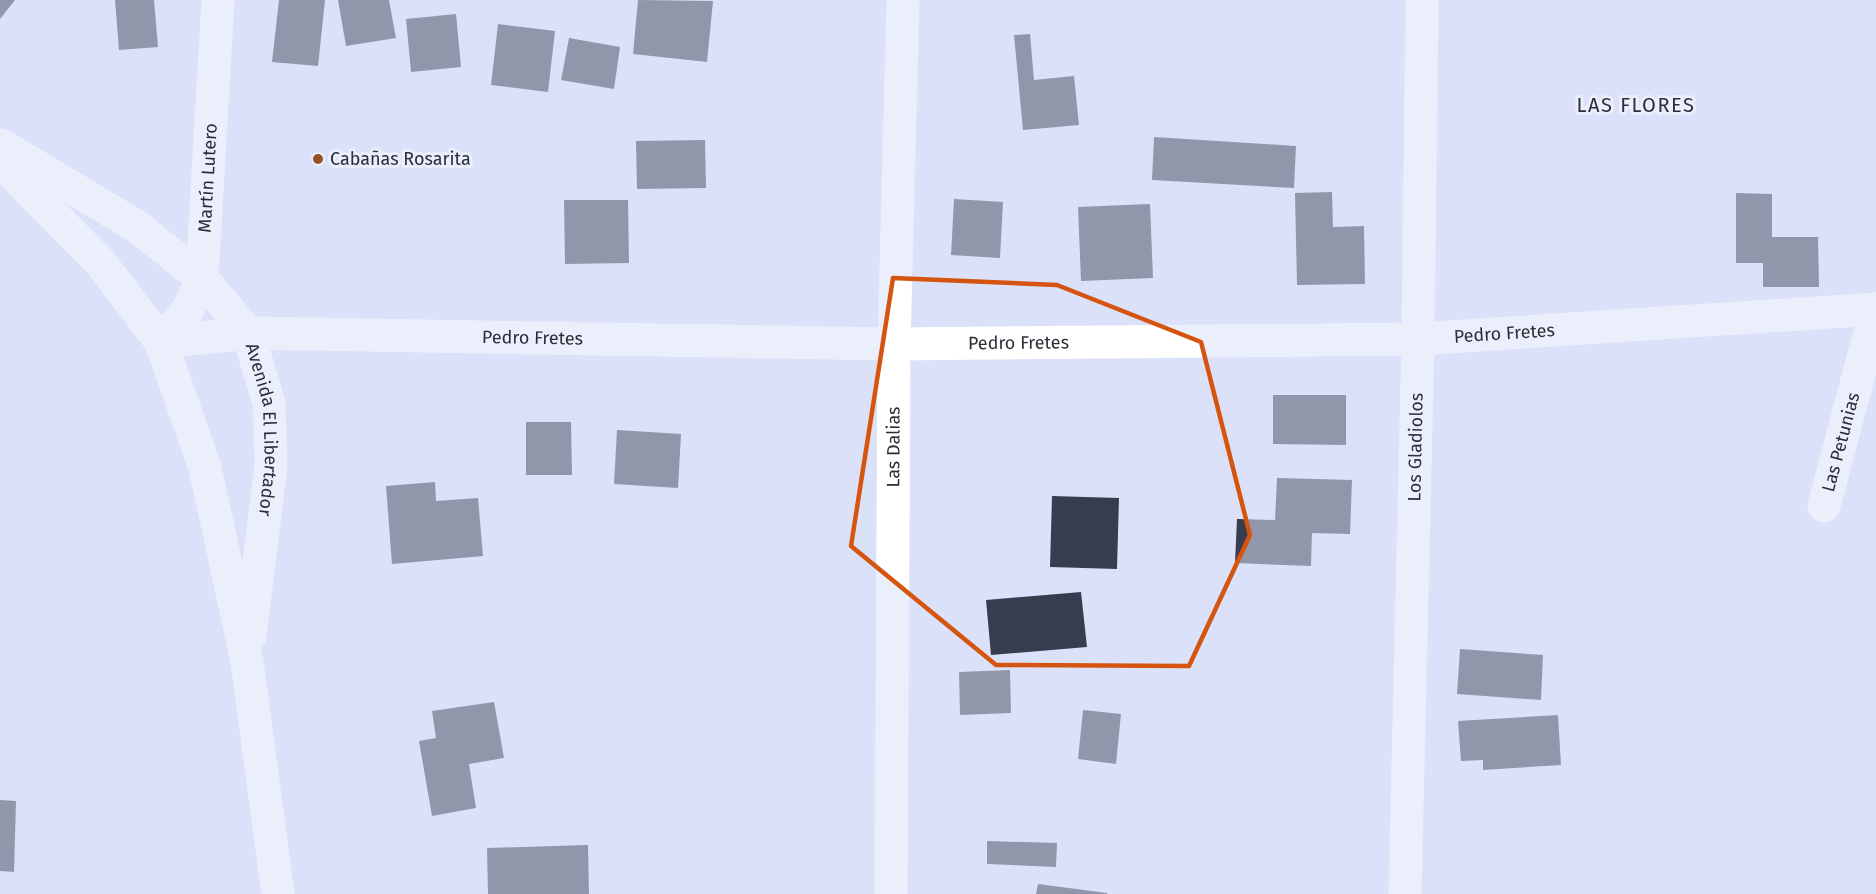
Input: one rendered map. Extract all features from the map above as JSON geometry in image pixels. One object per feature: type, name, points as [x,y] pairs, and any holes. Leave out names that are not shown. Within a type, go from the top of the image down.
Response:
[{"type":"street","name":"Martín Lutero","points":[[161,342],[189,308],[202,278],[218,0]]},
{"type":"street","name":"Las Dalias","points":[[891,894],[894,344],[903,0]]},
{"type":"street","name":"Los Gladiolos","points":[[1405,894],[1418,339],[1422,0]]},
{"type":"street","name":"Avenida El Libertador","points":[[0,144],[136,226],[202,278],[248,333],[269,403],[271,465],[247,662]]},
{"type":"street","name":"Avenida El Libertador","points":[[0,161],[100,262],[161,342],[205,468],[247,662],[278,894]]},
{"type":"street","name":"Pedro Fretes","points":[[161,342],[248,333],[894,344],[1418,339],[1876,309]]},
{"type":"street","name":"Las Petunias","points":[[1824,507],[1876,309]]},
{"type":"highlighted area","points":[[893,278],[1057,285],[1201,342],[1250,535],[1189,666],[996,665],[851,546]]},
{"type":"building","points":[[0,0],[15,0],[0,19]]},
{"type":"building","points":[[115,0],[154,0],[158,47],[119,50]]},
{"type":"building","points":[[279,0],[325,0],[318,66],[272,62]]},
{"type":"building","points":[[338,0],[389,0],[396,38],[346,46]]},
{"type":"building","points":[[638,0],[713,1],[707,62],[633,54]]},
{"type":"building","points":[[456,14],[461,67],[411,72],[406,19]]},
{"type":"building","points":[[498,24],[555,31],[548,92],[491,85]]},
{"type":"building","points":[[1030,34],[1034,80],[1074,76],[1079,125],[1023,130],[1014,35]]},
{"type":"building","points":[[569,38],[620,47],[614,89],[561,80]]},
{"type":"building","points":[[1154,137],[1296,146],[1294,188],[1152,180]]},
{"type":"building","points":[[705,140],[706,188],[637,189],[636,141]]},
{"type":"building","points":[[1332,192],[1333,227],[1364,226],[1365,284],[1297,285],[1295,193]]},
{"type":"building","points":[[1736,193],[1772,194],[1772,237],[1818,237],[1819,287],[1763,287],[1763,263],[1736,263]]},
{"type":"building","points":[[954,199],[1003,202],[1000,258],[951,255]]},
{"type":"building","points":[[564,200],[628,200],[629,263],[565,264]]},
{"type":"building","points":[[1150,204],[1153,278],[1081,281],[1078,207]]},
{"type":"building","points":[[1273,395],[1346,395],[1346,445],[1273,444]]},
{"type":"building","points":[[526,422],[571,422],[572,475],[526,475]]},
{"type":"building","points":[[617,430],[681,434],[678,488],[614,484]]},
{"type":"building","points":[[1277,478],[1352,480],[1350,534],[1312,533],[1311,566],[1235,563],[1237,519],[1275,520]]},
{"type":"building","points":[[435,482],[436,501],[478,498],[483,556],[392,564],[386,486]]},
{"type":"building","points":[[1052,496],[1119,498],[1117,569],[1050,567]]},
{"type":"building","points":[[1081,592],[1087,647],[991,655],[986,600]]},
{"type":"building","points":[[1460,649],[1543,655],[1541,700],[1457,694]]},
{"type":"building","points":[[1010,670],[1011,713],[960,715],[959,672]]},
{"type":"building","points":[[494,702],[504,758],[469,764],[476,808],[432,816],[419,741],[436,738],[432,711]]},
{"type":"building","points":[[1083,710],[1121,714],[1116,764],[1078,759]]},
{"type":"building","points":[[1558,715],[1561,765],[1483,770],[1483,760],[1461,761],[1458,721]]},
{"type":"building","points":[[0,800],[16,801],[14,872],[0,871]]},
{"type":"building","points":[[987,841],[1057,843],[1056,867],[987,864]]},
{"type":"building","points":[[588,845],[589,894],[488,894],[487,848]]},
{"type":"building","points":[[1038,884],[1107,893],[1107,894],[1036,894]]},
{"type":"place","name":"Cabañas Rosarita","points":[[318,159]]},
{"type":"district","name":"LAS FLORES","points":[[1636,105]]}]
